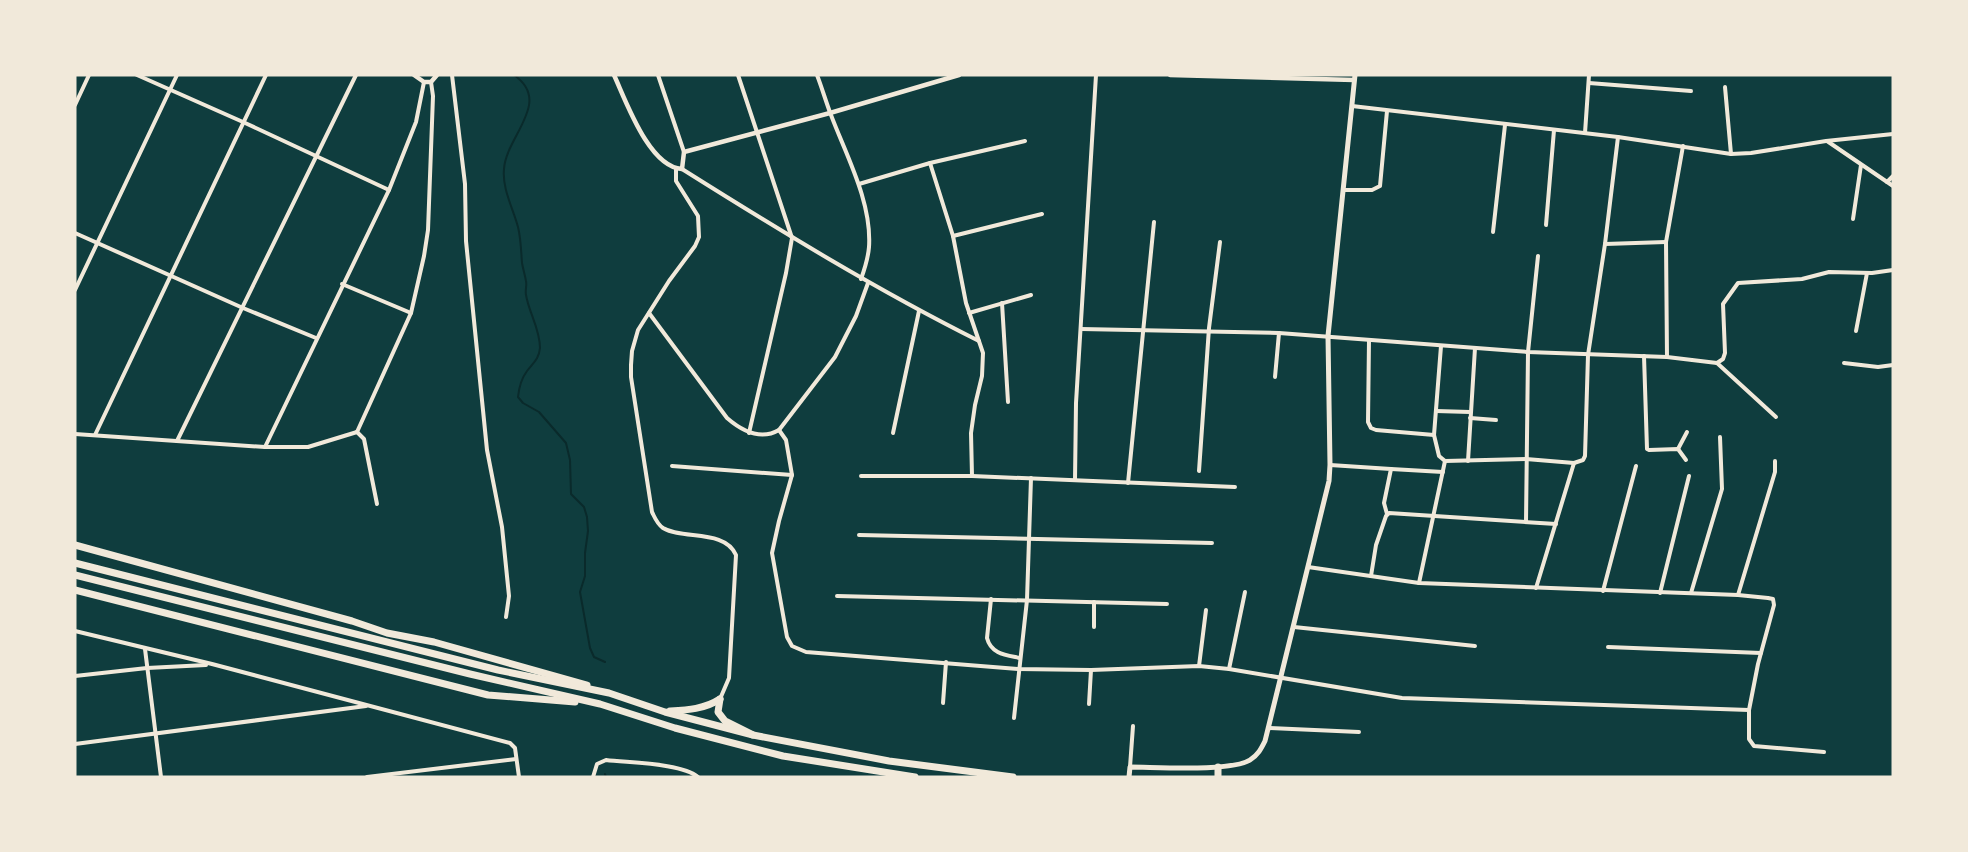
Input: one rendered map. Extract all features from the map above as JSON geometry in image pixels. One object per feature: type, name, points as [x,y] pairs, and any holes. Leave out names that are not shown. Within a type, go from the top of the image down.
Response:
[{"type":"highway","points":[[75,545],[352,621],[387,633],[434,642],[556,675],[665,712],[753,735],[889,761],[1013,777]]},
{"type":"highway","points":[[75,563],[498,670],[609,693]]},
{"type":"highway","points":[[75,575],[481,677],[600,704],[675,728],[783,756],[915,777]]},
{"type":"highway","points":[[75,590],[488,695],[600,704]]},
{"type":"highway","points":[[665,712],[688,710],[711,704],[720,699]]},
{"type":"highway","points":[[720,699],[718,712],[725,721],[753,735]]},
{"type":"highway","points":[[1218,767],[1218,777]]},
{"type":"main road","points":[[1129,777],[1130,767],[1238,765],[1258,754],[1269,728],[1329,481],[1328,336],[1354,78]]},
{"type":"street","points":[[75,105],[89,75]]},
{"type":"street","points":[[137,75],[389,190]]},
{"type":"street","points":[[75,290],[177,75]]},
{"type":"street","points":[[95,435],[266,75]]},
{"type":"street","points":[[177,441],[356,75]]},
{"type":"street","points":[[414,75],[424,82],[431,82]]},
{"type":"street","points":[[75,434],[265,447],[308,447],[357,432],[411,313],[424,256],[428,230],[433,96],[431,82],[437,75]]},
{"type":"street","points":[[452,75],[465,184],[466,241],[487,450],[502,527],[509,596],[506,617]]},
{"type":"street","points":[[614,75],[636,125],[656,154],[676,169],[682,169],[868,283],[979,341]]},
{"type":"street","points":[[658,75],[684,152],[682,169]]},
{"type":"street","points":[[738,75],[792,238],[784,284],[749,433]]},
{"type":"street","points":[[818,75],[830,113],[859,184],[867,219],[868,260],[861,279]]},
{"type":"street","points":[[684,152],[830,113],[959,75]]},
{"type":"street","points":[[1075,480],[1076,403],[1096,75]]},
{"type":"street","points":[[1170,75],[1354,78]]},
{"type":"street","points":[[1585,133],[1589,75]]},
{"type":"street","points":[[265,447],[389,190],[416,122],[424,82]]},
{"type":"street","points":[[1589,82],[1691,91]]},
{"type":"street","points":[[1725,87],[1731,154]]},
{"type":"street","points":[[1352,106],[1618,137],[1731,154],[1893,134]]},
{"type":"street","points":[[1343,190],[1372,190],[1380,186],[1387,111]]},
{"type":"street","points":[[1493,232],[1504,125]]},
{"type":"street","points":[[1546,225],[1554,130]]},
{"type":"street","points":[[1442,346],[1434,435],[1439,456],[1445,461],[1526,459],[1574,463],[1583,460],[1585,456],[1588,355],[1618,137]]},
{"type":"street","points":[[859,184],[930,163],[1024,141]]},
{"type":"street","points":[[1826,141],[1893,186]]},
{"type":"street","points":[[1667,357],[1666,242],[1683,146]]},
{"type":"street","points":[[930,163],[952,236],[969,313],[983,353],[971,433],[972,476]]},
{"type":"street","points":[[1853,219],[1861,165]]},
{"type":"street","points":[[676,169],[676,181],[698,216],[699,237],[638,330],[630,365],[652,512],[656,520],[663,528],[723,541],[733,547],[736,555],[729,678],[720,699]]},
{"type":"street","points":[[1887,182],[1893,176]]},
{"type":"street","points":[[952,236],[1042,214]]},
{"type":"street","points":[[1128,483],[1154,222]]},
{"type":"street","points":[[75,233],[316,338]]},
{"type":"street","points":[[1605,244],[1666,242]]},
{"type":"street","points":[[1199,471],[1209,331],[1220,243]]},
{"type":"street","points":[[1526,522],[1528,352],[1538,256]]},
{"type":"street","points":[[1717,363],[1723,359],[1725,353],[1723,304],[1738,283],[1802,279],[1829,272],[1867,273],[1893,270]]},
{"type":"street","points":[[1856,331],[1867,273]]},
{"type":"street","points":[[649,312],[727,418],[740,429],[764,435],[779,430],[835,357],[856,316],[868,283]]},
{"type":"street","points":[[342,284],[411,313]]},
{"type":"street","points":[[969,313],[1031,295]]},
{"type":"street","points":[[1002,303],[1008,402]]},
{"type":"street","points":[[893,433],[919,311]]},
{"type":"street","points":[[1081,329],[1279,333],[1528,352],[1667,357],[1717,363],[1776,417]]},
{"type":"street","points":[[1275,377],[1279,333]]},
{"type":"street","points":[[1369,340],[1368,422],[1371,428],[1434,435]]},
{"type":"street","points":[[1468,461],[1475,348]]},
{"type":"street","points":[[1644,356],[1647,449],[1678,449]]},
{"type":"street","points":[[1844,363],[1878,367],[1893,365]]},
{"type":"street","points":[[1436,411],[1470,412]]},
{"type":"street","points":[[1470,418],[1496,420]]},
{"type":"street","points":[[779,430],[786,440],[792,475],[778,521],[772,553],[784,625],[792,646],[806,652],[1018,669],[1091,670],[1198,666],[1281,677],[1402,698],[1749,710]]},
{"type":"street","points":[[357,432],[364,439],[377,504]]},
{"type":"street","points":[[1678,449],[1687,432]]},
{"type":"street","points":[[1690,593],[1722,489],[1720,437]]},
{"type":"street","points":[[1678,449],[1686,460]]},
{"type":"street","points":[[1419,583],[1445,461]]},
{"type":"street","points":[[1738,595],[1775,471],[1774,461]]},
{"type":"street","points":[[1536,588],[1574,463]]},
{"type":"street","points":[[1330,465],[1443,472]]},
{"type":"street","points":[[672,466],[792,475]]},
{"type":"street","points":[[1603,591],[1636,466]]},
{"type":"street","points":[[1371,576],[1376,545],[1387,514],[1384,503],[1391,469]]},
{"type":"street","points":[[861,476],[972,476],[1235,487]]},
{"type":"street","points":[[1660,593],[1689,476]]},
{"type":"street","points":[[1014,718],[1027,600],[1031,478]]},
{"type":"street","points":[[1387,514],[1556,524]]},
{"type":"street","points":[[859,535],[1212,543]]},
{"type":"street","points":[[1308,567],[1419,583],[1738,595],[1773,599],[1774,605],[1749,710],[1749,740],[1754,746],[1824,752]]},
{"type":"street","points":[[1229,669],[1245,592]]},
{"type":"street","points":[[837,596],[1167,604]]},
{"type":"street","points":[[991,599],[987,638],[989,644],[997,653],[1020,658]]},
{"type":"street","points":[[1094,602],[1094,627]]},
{"type":"street","points":[[1198,666],[1206,610]]},
{"type":"street","points":[[1294,627],[1476,646]]},
{"type":"street","points":[[75,631],[370,705],[513,745],[519,777]]},
{"type":"street","points":[[1608,647],[1761,653]]},
{"type":"street","points":[[145,649],[161,777]]},
{"type":"street","points":[[943,704],[946,662]]},
{"type":"street","points":[[75,676],[212,664]]},
{"type":"street","points":[[1089,704],[1091,670]]},
{"type":"street","points":[[75,744],[370,705]]},
{"type":"street","points":[[1130,767],[1132,726]]},
{"type":"street","points":[[1269,728],[1359,732]]},
{"type":"street","points":[[367,777],[516,759]]},
{"type":"street","points":[[593,777],[597,764],[606,760],[676,767],[696,774],[698,777]]},
{"type":"waterway","points":[[514,75],[525,85],[529,96],[529,108],[507,157],[504,176],[506,191],[519,232],[526,295],[540,348],[537,358],[522,380],[518,397],[523,403],[539,412],[566,443],[570,460],[571,494],[584,507],[587,517],[585,576],[580,592],[590,648],[594,657],[605,662]]}]
